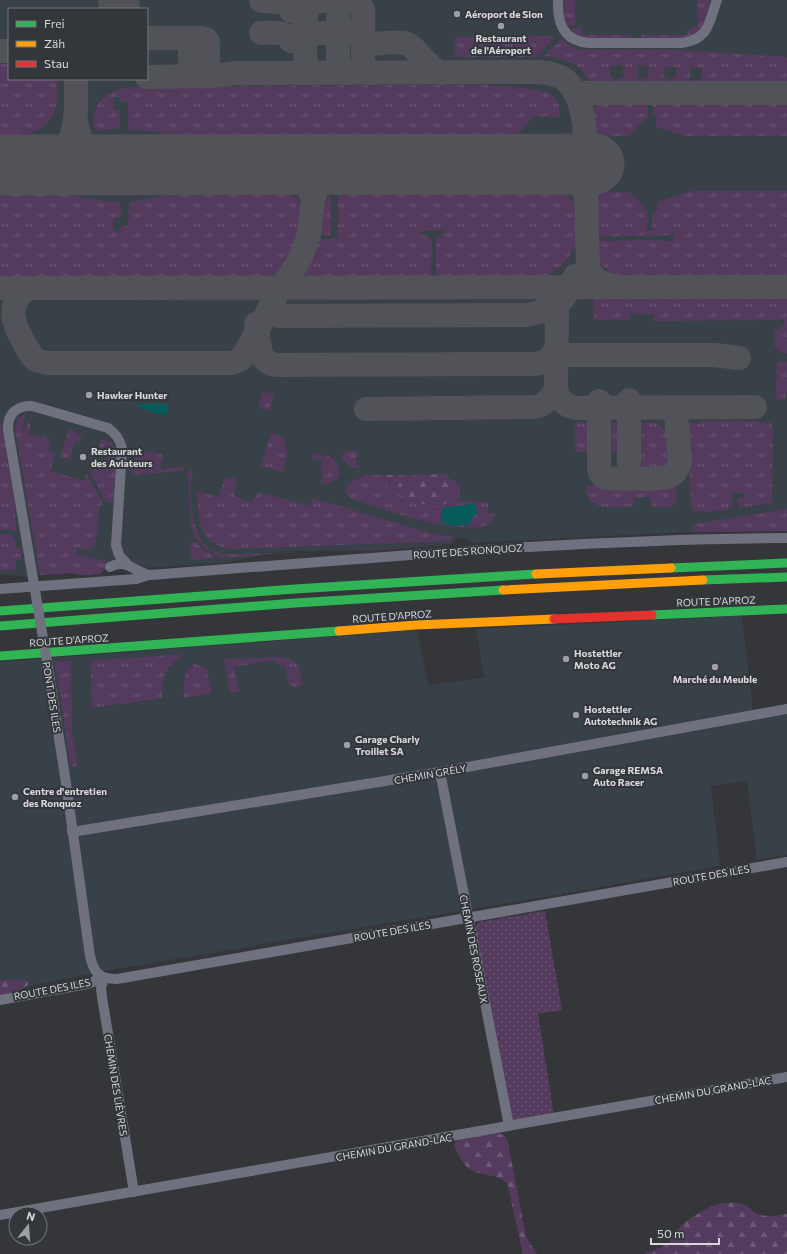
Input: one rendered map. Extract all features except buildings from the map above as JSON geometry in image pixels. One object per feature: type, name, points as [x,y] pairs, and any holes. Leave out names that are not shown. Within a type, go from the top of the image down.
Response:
[{"type":"main road","points":[[0,611],[438,579],[626,569],[787,563]]},
{"type":"main road","points":[[0,626],[381,597],[620,584],[787,578]]},
{"type":"main road","name":"ROUTE D'APROZ","points":[[0,656],[413,629],[787,609]]},
{"type":"street","points":[[558,0],[558,17],[564,31],[573,39],[589,43],[682,43],[694,41],[707,29],[711,21],[714,2]]},
{"type":"street","name":"PONT DES ILES","points":[[102,977],[95,970],[90,956],[66,783],[8,426],[9,418],[13,412],[24,406],[32,406],[108,428],[118,438],[122,449],[116,550]]},
{"type":"street","name":"ROUTE DES RONQUOZ","points":[[0,589],[136,579],[150,575],[562,545],[648,540],[787,538]]},
{"type":"street","points":[[116,550],[119,556],[128,565]]},
{"type":"street","points":[[110,567],[114,561],[116,550]]},
{"type":"street","points":[[110,567],[118,564],[128,565]]},
{"type":"street","points":[[106,581],[118,575],[128,565]]},
{"type":"street","name":"ROUTE DES RONQUOZ","points":[[128,565],[137,571],[150,575]]},
{"type":"street","name":"ROUTE DES RONQUOZ","points":[[84,582],[97,579],[110,567]]},
{"type":"street","name":"CHEMIN GRÉLY","points":[[72,832],[440,772],[787,709]]},
{"type":"street","name":"CHEMIN DES ROSEAUX","points":[[440,772],[508,1126]]},
{"type":"street","name":"ROUTE DES ILES","points":[[0,1000],[87,984],[102,977],[118,980],[787,862]]},
{"type":"street","name":"CHEMIN DES LIÈVRES","points":[[102,977],[102,997],[134,1192]]},
{"type":"street","name":"CHEMIN DU GRAND-LAC","points":[[0,1215],[787,1077]]},
{"type":"shaded area","name":"Aéroport de Sion","points":[[0,0],[787,0],[787,531],[686,532],[472,543],[468,539],[457,538],[452,544],[274,552],[226,563],[72,572],[26,577],[0,574]]},
{"type":"shaded area","points":[[742,616],[753,711],[787,704],[787,855],[757,860],[747,781],[711,786],[720,866],[104,971],[0,992],[0,662],[417,630],[428,685],[484,678],[476,629]]},
{"type":"green space","points":[[565,0],[575,0],[575,25],[567,25],[563,9]]},
{"type":"green space","points":[[697,0],[708,0],[710,7],[708,19],[699,32],[686,38],[643,39],[642,34],[687,35],[687,30],[691,30],[691,27],[698,27]]},
{"type":"green space","points":[[570,28],[582,28],[582,35],[632,35],[629,39],[584,39],[577,36]]},
{"type":"green space","points":[[555,36],[536,57],[455,57],[455,37]]},
{"type":"green space","points":[[562,39],[576,50],[673,50],[787,57],[787,88],[697,88],[697,80],[702,80],[702,68],[690,68],[690,80],[693,80],[693,88],[671,88],[672,78],[676,78],[676,67],[665,67],[664,78],[668,78],[668,88],[645,88],[644,78],[648,78],[648,66],[638,66],[638,78],[641,78],[641,88],[617,88],[617,78],[623,78],[623,65],[610,66],[610,78],[614,78],[614,88],[597,88],[591,84],[581,70],[573,64],[559,58],[544,56]]},
{"type":"green space","points":[[0,64],[8,64],[8,80],[56,80],[58,91],[55,109],[51,118],[38,130],[30,133],[10,137],[0,137]]},
{"type":"green space","points":[[489,85],[523,88],[548,93],[555,98],[558,103],[560,117],[534,116],[516,136],[182,137],[181,135],[128,129],[128,102],[120,102],[119,97],[114,97],[113,109],[120,111],[120,128],[96,131],[93,123],[95,110],[107,95],[124,88],[134,87]]},
{"type":"green space","points":[[604,97],[648,97],[648,117],[629,136],[594,136],[593,120],[595,109],[600,100]]},
{"type":"green space","points":[[653,97],[787,97],[787,136],[686,136],[656,127],[657,116],[653,115]]},
{"type":"green space","points":[[691,191],[787,191],[787,280],[628,281],[611,275],[596,255],[595,241],[659,240],[673,242],[673,235],[594,237],[594,192],[629,192],[648,211],[647,231],[652,231],[653,212],[657,211],[658,202]]},
{"type":"green space","points":[[0,192],[50,192],[112,202],[120,201],[121,217],[113,219],[114,231],[119,232],[120,227],[128,226],[129,202],[184,192],[288,192],[300,203],[303,210],[304,219],[301,238],[293,256],[288,263],[277,273],[260,280],[0,281]]},
{"type":"green space","points":[[339,192],[562,192],[575,206],[579,217],[579,233],[574,249],[564,263],[549,274],[533,280],[444,281],[439,279],[436,275],[436,239],[438,235],[444,233],[444,230],[420,231],[421,234],[429,237],[432,242],[431,273],[430,278],[425,281],[314,280],[309,278],[304,266],[315,240],[338,238]]},
{"type":"green space","points":[[329,196],[331,199],[331,235],[316,235],[321,209]]},
{"type":"green space","points":[[604,292],[787,293],[787,353],[782,353],[779,351],[775,343],[775,331],[782,326],[785,326],[784,320],[653,321],[653,314],[630,314],[630,320],[594,320],[593,303],[596,296]]},
{"type":"green space","points":[[777,362],[787,362],[787,393],[785,394],[786,399],[774,401],[776,396]]},
{"type":"green space","points":[[263,391],[274,395],[269,411],[258,407]]},
{"type":"green space","points":[[25,414],[22,429],[25,430],[28,423],[31,424],[28,434],[42,438],[43,436],[51,440],[48,451],[56,453],[50,471],[84,481],[87,475],[104,505],[99,505],[96,543],[89,550],[77,548],[76,554],[109,562],[100,574],[79,575],[71,573],[40,575],[15,428],[18,419]]},
{"type":"green space","points":[[701,421],[772,422],[772,502],[738,508],[738,498],[745,497],[745,493],[731,493],[732,508],[707,512],[693,510],[691,505],[686,423],[701,423]]},
{"type":"green space","points":[[575,422],[656,423],[661,426],[668,436],[670,454],[668,465],[659,471],[647,470],[642,466],[640,452],[575,452]]},
{"type":"green space","points":[[0,423],[2,425],[16,511],[17,533],[7,529],[0,530]]},
{"type":"green space","points":[[69,429],[77,432],[76,434],[82,434],[79,442],[75,441],[70,459],[61,457]]},
{"type":"green space","points":[[271,433],[280,436],[285,440],[285,448],[288,453],[282,472],[261,466]]},
{"type":"green space","points":[[101,439],[111,442],[114,447],[116,460],[113,502],[106,502],[91,474],[92,469],[103,471],[108,455],[98,452]]},
{"type":"green space","points":[[153,451],[163,455],[160,468],[166,470],[167,468],[184,467],[184,471],[131,475],[132,461],[142,453]]},
{"type":"green space","points":[[357,451],[356,465],[359,465],[359,468],[351,467],[342,459],[344,452]]},
{"type":"green space","points":[[313,453],[326,457],[327,455],[330,456],[335,461],[340,473],[337,479],[325,485],[325,482],[323,485],[321,484],[323,473],[320,472],[323,461],[312,458]]},
{"type":"green space","points":[[192,468],[193,474],[191,482],[191,495],[193,516],[197,532],[205,545],[218,553],[301,552],[220,558],[205,548],[195,537],[191,523],[188,476]]},
{"type":"green space","points":[[446,474],[450,479],[460,484],[460,489],[455,490],[452,500],[444,505],[430,506],[416,502],[389,489],[387,486],[386,475],[398,475],[402,486],[406,489],[410,487],[414,481],[414,475]]},
{"type":"green space","points":[[366,475],[386,475],[387,486],[389,489],[412,499],[416,503],[460,489],[460,501],[488,502],[488,513],[495,513],[490,522],[482,527],[449,526],[416,519],[352,499],[348,496],[346,491],[347,484]]},
{"type":"green space","points":[[398,475],[414,475],[414,481],[410,487],[406,489],[402,486]]},
{"type":"green space","points":[[225,477],[232,479],[233,477],[237,478],[234,491],[235,496],[251,503],[258,493],[310,506],[312,498],[433,534],[454,537],[450,541],[233,549],[221,547],[212,542],[202,529],[198,511],[197,491],[219,497]]},
{"type":"green space","points":[[587,485],[673,485],[676,490],[677,499],[675,503],[669,507],[652,506],[650,497],[633,498],[633,506],[600,506],[594,504],[590,500],[587,493]]},
{"type":"green space","points":[[787,509],[787,531],[693,532],[694,524]]},
{"type":"green space","points":[[6,534],[13,537],[16,543],[16,549],[21,548],[22,560],[16,560],[15,570],[0,571],[0,535]]},
{"type":"green space","points":[[190,542],[196,542],[203,550],[216,558],[191,560]]},
{"type":"green space","points":[[453,545],[372,550],[321,551]]},
{"type":"green space","points":[[183,654],[168,668],[164,677],[162,698],[92,708],[90,661]]},
{"type":"green space","points":[[281,657],[292,660],[296,663],[300,670],[301,686],[294,687],[289,684],[285,667],[275,663],[275,660],[234,667],[239,692],[230,692],[224,659]]},
{"type":"green space","points":[[55,661],[71,661],[72,732],[77,765],[75,767],[71,766],[70,761]]},
{"type":"green space","points":[[194,664],[207,670],[212,693],[184,698],[184,679],[190,667]]},
{"type":"green space","points":[[545,911],[562,1010],[538,1014],[554,1115],[511,1120],[475,928],[479,922]]},
{"type":"green space","points":[[19,979],[28,982],[28,985],[0,998],[0,981]]},
{"type":"green space","points":[[496,1133],[503,1135],[507,1141],[526,1237],[537,1254],[523,1254],[508,1186],[505,1182],[468,1168],[462,1161],[454,1146],[458,1139]]},
{"type":"green space","points":[[723,1203],[743,1204],[761,1215],[771,1216],[787,1214],[787,1254],[644,1254],[667,1245],[675,1232],[686,1221],[709,1207]]},
{"type":"water","points":[[137,404],[168,404],[167,413],[162,415],[137,407]]},
{"type":"water","points":[[475,503],[478,513],[468,525],[455,526],[442,523],[441,516],[443,508]]},
{"type":"taxiway","points":[[110,0],[111,8]]},
{"type":"taxiway","points":[[127,0],[128,8]]},
{"type":"taxiway","points":[[261,1],[286,2],[291,11]]},
{"type":"taxiway","points":[[314,73],[307,67],[306,63],[305,28],[308,9],[317,1],[353,1],[361,5],[363,10],[363,63],[364,67],[370,73]]},
{"type":"taxiway","points":[[338,17],[338,63],[340,69],[346,73]]},
{"type":"taxiway","points":[[261,33],[282,34],[288,37],[291,41],[297,34],[301,33],[355,33],[361,38],[363,43]]},
{"type":"taxiway","points":[[148,38],[206,39],[208,42],[208,71],[203,76]]},
{"type":"taxiway","points":[[185,38],[190,42],[190,71],[189,75],[185,76]]},
{"type":"taxiway","points":[[363,52],[366,46],[370,44],[392,42],[405,43],[413,48],[431,67],[442,73]]},
{"type":"taxiway","points":[[0,51],[8,51]]},
{"type":"taxiway","points":[[148,77],[214,76],[235,73],[538,72],[560,77],[571,86],[576,95],[583,117],[588,265],[592,274],[597,280],[614,286]]},
{"type":"taxiway","points":[[17,165],[44,161],[56,155],[65,147],[74,127],[76,115],[76,80]]},
{"type":"taxiway","points":[[575,93],[787,93]]},
{"type":"taxiway","points":[[76,121],[83,144],[89,152],[96,157],[114,163],[138,165]]},
{"type":"taxiway","points":[[282,165],[293,171],[302,179],[313,200]]},
{"type":"taxiway","points":[[28,288],[20,296],[15,304],[13,312],[17,329],[31,355],[36,360],[47,363],[232,363],[240,360],[281,287],[296,266],[302,254],[309,235],[313,200],[318,183],[331,169],[344,165]]},
{"type":"taxiway","points":[[544,165],[560,167],[571,172],[580,181],[586,196]]},
{"type":"taxiway","points":[[279,316],[526,315],[542,312],[557,304],[565,296],[575,276]]},
{"type":"taxiway","points":[[0,288],[787,287]]},
{"type":"taxiway","points":[[547,294],[556,305],[556,389],[562,402],[575,408],[755,407]]},
{"type":"taxiway","points":[[256,324],[261,354],[267,361],[276,365],[534,364],[548,359],[553,354],[557,346]]},
{"type":"taxiway","points":[[557,346],[559,351],[567,355],[715,355],[739,358]]},
{"type":"taxiway","points":[[366,409],[535,407],[548,401],[556,389]]},
{"type":"taxiway","points":[[629,400],[629,474],[635,478]]},
{"type":"taxiway","points":[[599,401],[599,470],[601,475],[606,478],[660,478],[667,477],[675,472],[680,462],[676,414],[674,410],[669,407]]},
{"type":"runway","points":[[0,165],[594,164]]},
{"type":"traffic: fast","points":[[671,568],[787,563]]},
{"type":"traffic: fast","points":[[0,611],[295,589],[536,574]]},
{"type":"traffic: fast","points":[[703,580],[787,577]]},
{"type":"traffic: fast","points":[[0,626],[295,603],[503,590]]},
{"type":"traffic: fast","points":[[652,615],[787,609]]},
{"type":"traffic: fast","points":[[0,656],[339,631]]},
{"type":"traffic: slow","points":[[536,574],[671,568]]},
{"type":"traffic: slow","points":[[503,590],[703,580]]},
{"type":"traffic: slow","points":[[339,631],[416,625],[554,619]]},
{"type":"traffic: jam","points":[[554,619],[652,615]]},
{"type":"place","name":"Aéroport de Sion","points":[[457,14]]},
{"type":"place","name":"Restaurant de l'Aéroport","points":[[501,26]]},
{"type":"place","name":"Hawker Hunter","points":[[89,395]]},
{"type":"place","name":"Restaurant des Aviateurs","points":[[83,457]]},
{"type":"place","name":"Hostettler Moto AG","points":[[566,659]]},
{"type":"place","name":"Marché du Meuble","points":[[715,667]]},
{"type":"place","name":"Hostettler Autotechnik AG","points":[[576,715]]},
{"type":"place","name":"Garage Charly Troillet SA","points":[[347,745]]},
{"type":"place","name":"Garage REMSA Auto Racer","points":[[585,776]]},
{"type":"place","name":"Centre d'entretien des Ronquoz","points":[[15,797]]}]
